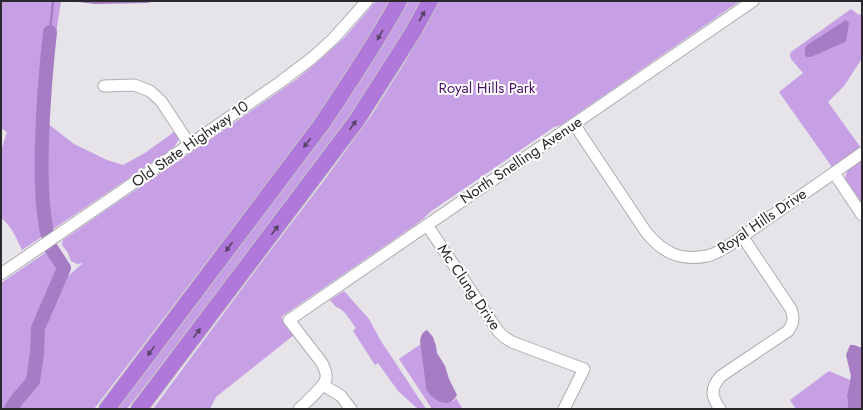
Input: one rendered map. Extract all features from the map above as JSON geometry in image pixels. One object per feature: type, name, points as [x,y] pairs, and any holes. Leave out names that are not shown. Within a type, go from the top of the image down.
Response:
[{"type":"highway","points":[[107,409],[321,125],[379,37],[399,1]]},
{"type":"highway","points":[[139,409],[357,120],[413,32],[430,1]]},
{"type":"street","name":"Old State Highway 10","points":[[1,274],[279,83],[312,58],[333,39],[368,1]]},
{"type":"street","name":"North Snelling Avenue","points":[[323,385],[326,379],[326,371],[322,363],[289,320],[753,1]]},
{"type":"street","points":[[104,86],[134,85],[150,91],[161,101],[190,145]]},
{"type":"street","name":"Royal Hills Drive","points":[[574,124],[646,232],[666,250],[680,257],[688,258],[709,256],[718,252],[862,153]]},
{"type":"street","points":[[834,173],[862,215]]},
{"type":"street","name":"Mc Clung Drive","points":[[427,225],[498,331],[504,337],[512,342],[584,370],[564,409]]},
{"type":"street","points":[[720,409],[713,398],[712,392],[716,381],[721,376],[788,331],[794,320],[791,309],[742,236]]},
{"type":"street","points":[[299,409],[323,385],[341,396],[351,409]]},
{"type":"green space","points":[[1,1],[61,1],[46,100],[47,123],[74,144],[107,160],[123,165],[145,153],[174,132],[179,139],[175,146],[169,151],[22,250],[11,228],[1,218],[1,151],[7,132],[1,128]]},
{"type":"green space","points":[[376,1],[389,1],[322,111],[94,409],[1,409],[1,283],[54,247],[62,257],[63,261],[60,270],[67,277],[83,263],[77,264],[71,261],[68,253],[62,245],[63,240],[297,79],[345,37]]},
{"type":"green space","points":[[406,1],[421,1],[398,42],[347,122],[127,409],[112,409]]},
{"type":"green space","name":"Royal Hills Park","points":[[439,1],[740,1],[561,125],[554,127],[430,212],[415,225],[281,317],[294,335],[216,397],[210,409],[153,409],[373,113],[405,62]]},
{"type":"green space","points":[[851,9],[859,15],[862,13],[862,61],[861,60],[844,86],[828,102],[861,148],[832,167],[779,92],[803,73],[791,59],[791,52]]},
{"type":"green space","points":[[862,160],[862,204],[845,177],[848,170]]},
{"type":"green space","points":[[344,291],[369,319],[381,341],[426,409],[418,409],[398,391],[378,363],[375,365],[353,331],[356,328],[345,313],[336,307],[330,300]]},
{"type":"green space","points":[[421,344],[426,389],[454,401],[456,398],[462,408],[461,409],[432,409],[399,359]]},
{"type":"green space","points":[[829,371],[850,380],[847,395],[848,409],[796,409],[790,400]]},
{"type":"shaded area","points":[[70,1],[155,1],[147,3],[95,4]]},
{"type":"shaded area","points":[[846,20],[849,23],[845,42],[811,57],[807,57],[805,55],[805,48],[807,45]]},
{"type":"shaded area","points":[[427,330],[433,337],[437,353],[445,366],[449,379],[457,395],[454,400],[450,402],[446,403],[437,400],[426,389],[420,340],[422,334]]},
{"type":"shaded area","points":[[850,345],[862,348],[862,409],[848,409],[847,395],[851,376],[846,355]]},
{"type":"waterway","points":[[50,32],[53,1]]},
{"type":"waterway","points":[[47,233],[43,199],[42,153],[44,100],[50,32]]},
{"type":"waterway","points":[[11,409],[33,381],[37,353],[38,328],[64,268],[51,248]]}]
